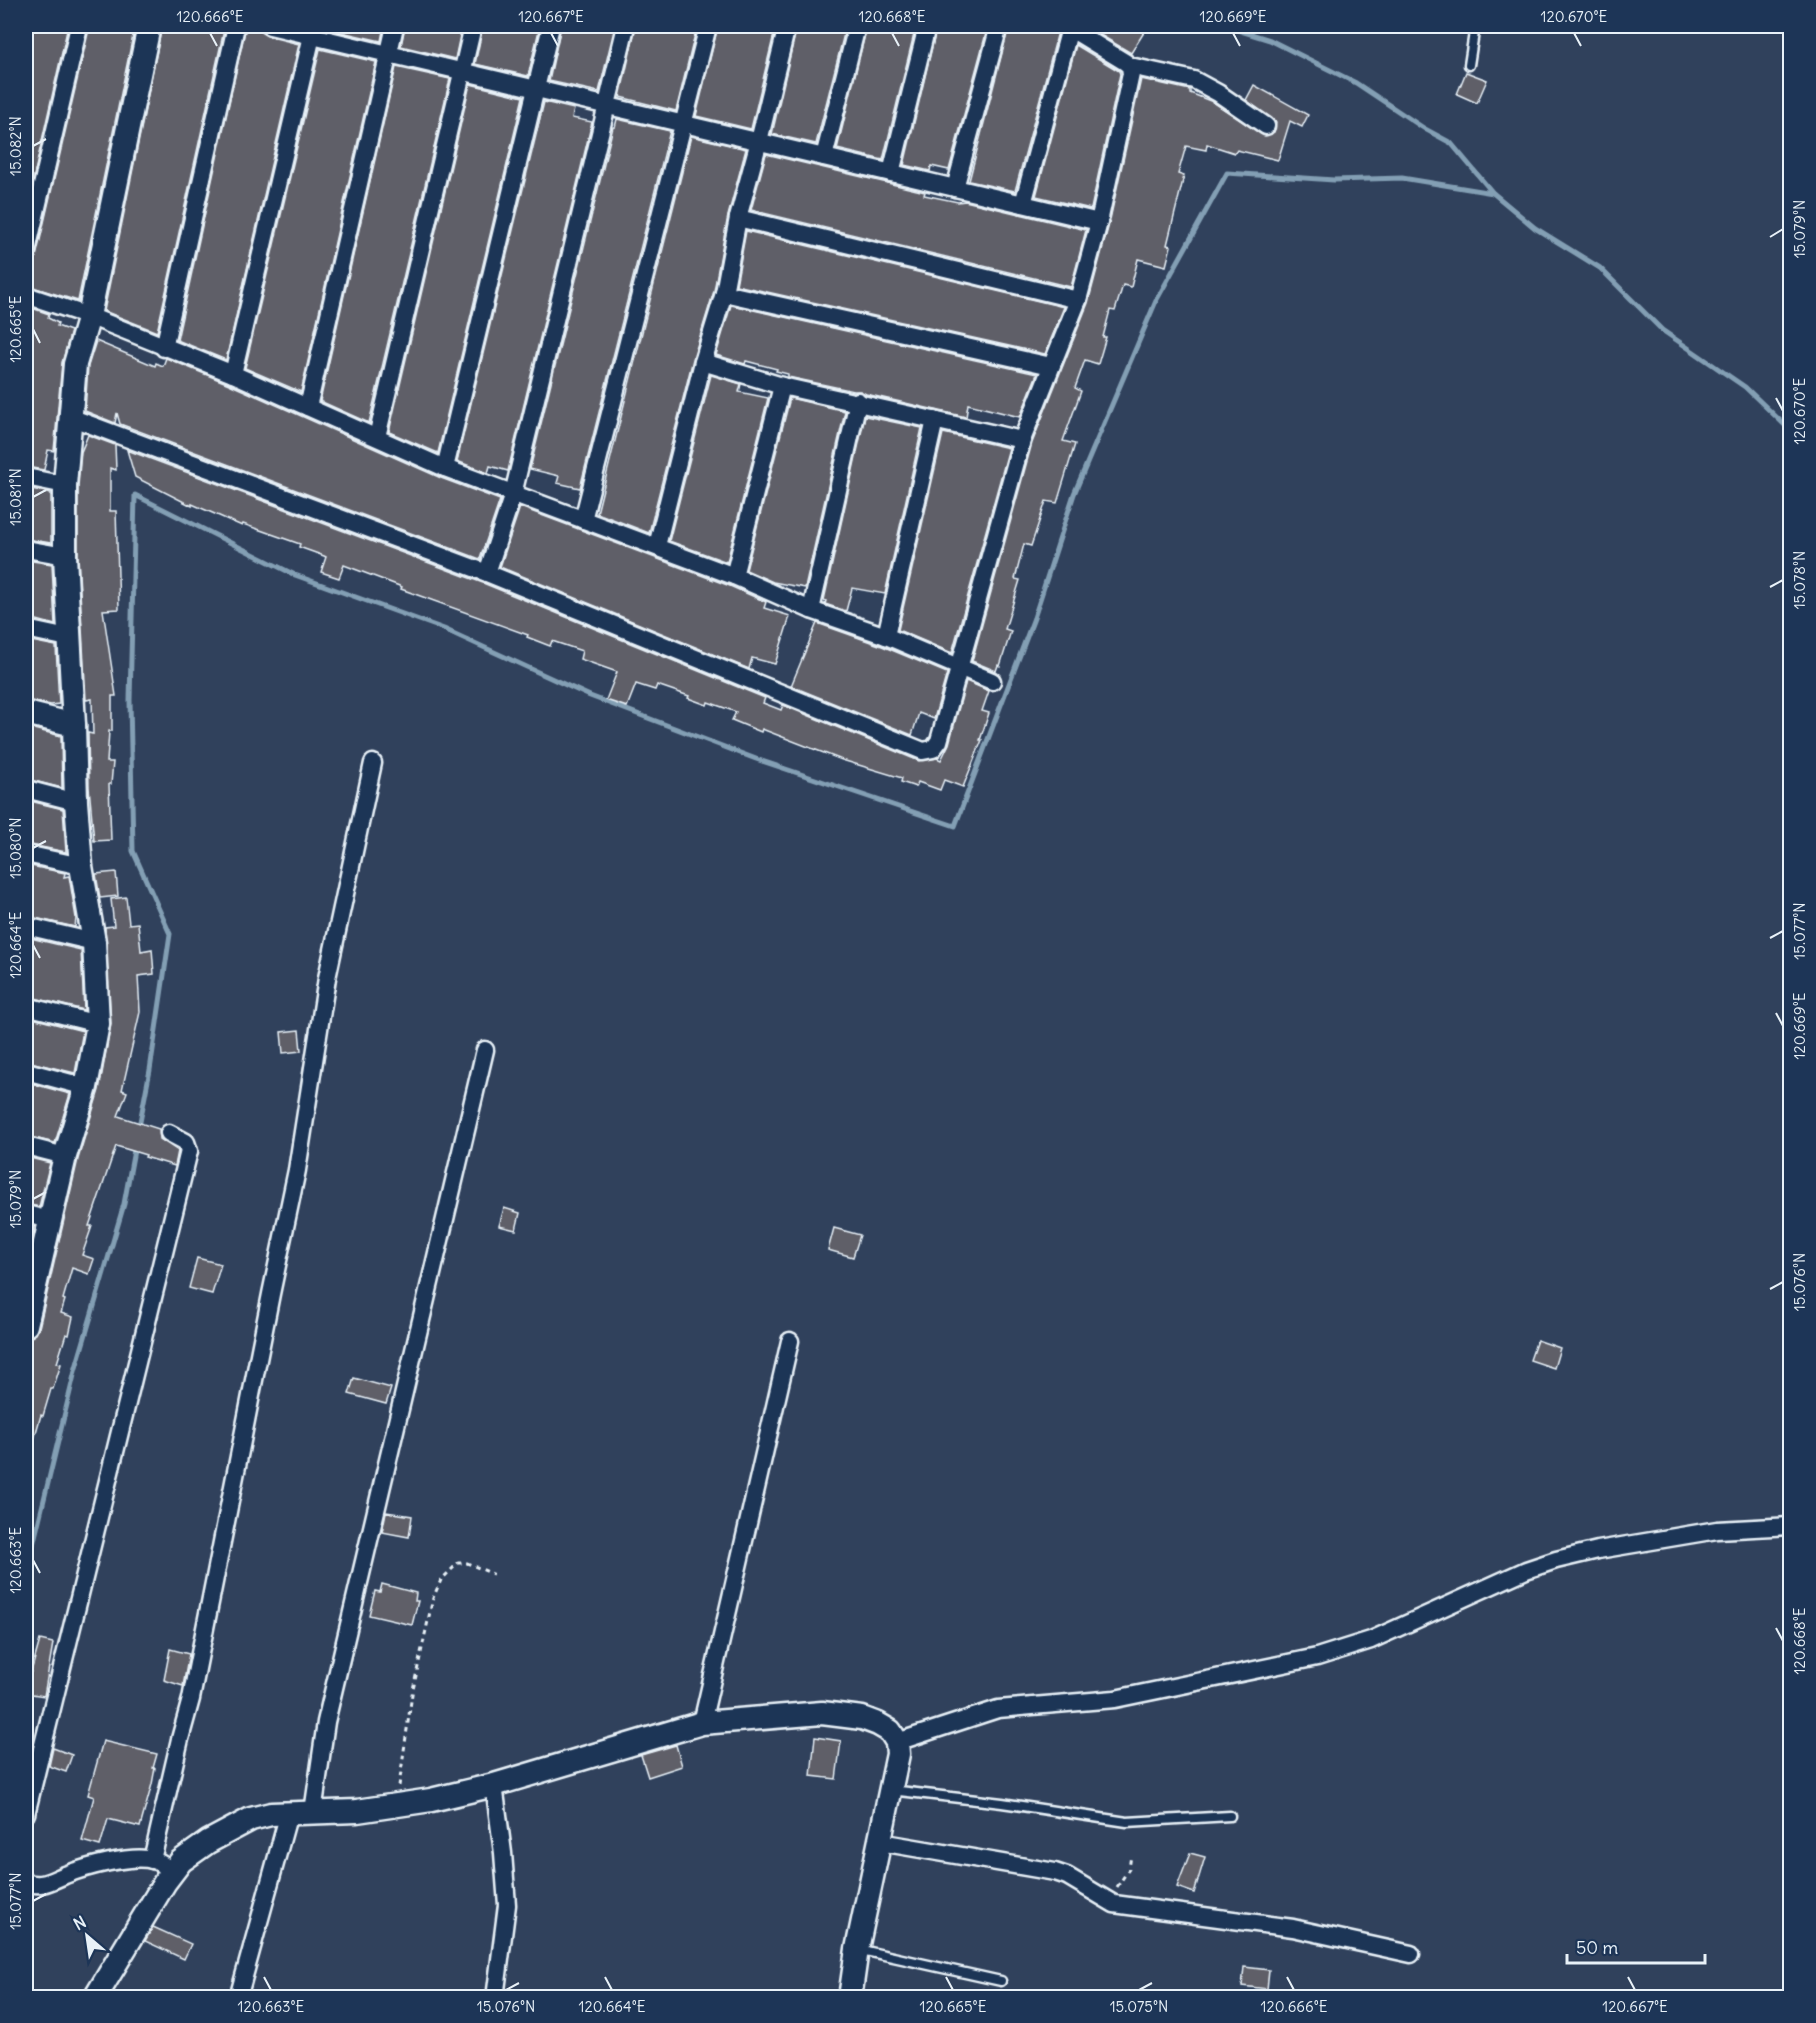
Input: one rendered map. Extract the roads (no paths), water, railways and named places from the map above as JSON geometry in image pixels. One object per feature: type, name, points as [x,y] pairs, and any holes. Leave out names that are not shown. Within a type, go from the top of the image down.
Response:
[{"type":"street","points":[[26,255],[79,26]]},
{"type":"street","points":[[26,1325],[30,1293],[65,1156],[86,1087],[98,1023],[94,942],[81,866],[76,802],[65,556],[65,485],[75,364],[89,316],[149,26]]},
{"type":"street","points":[[165,348],[237,26]]},
{"type":"street","points":[[270,26],[313,31],[388,54],[1099,222]]},
{"type":"street","points":[[308,407],[395,26]]},
{"type":"street","points":[[376,437],[473,26]]},
{"type":"street","points":[[445,468],[551,26]]},
{"type":"street","points":[[487,573],[513,494],[626,26]]},
{"type":"street","points":[[584,520],[708,26]]},
{"type":"street","points":[[657,546],[703,362],[724,293],[738,218],[787,26]]},
{"type":"street","points":[[824,157],[857,26]]},
{"type":"street","points":[[891,172],[927,26]]},
{"type":"street","points":[[955,188],[999,26]]},
{"type":"street","points":[[1023,204],[1068,27],[1130,66],[1194,80],[1218,93],[1266,126]]},
{"type":"street","points":[[233,374],[313,31]]},
{"type":"street","points":[[70,417],[487,573],[923,751],[933,749],[939,741],[1022,440],[1078,300],[1099,222],[1131,74],[1130,66]]},
{"type":"street","points":[[738,218],[1078,300]]},
{"type":"street","points":[[724,293],[1051,366]]},
{"type":"street","points":[[26,295],[89,316],[233,374],[445,468],[657,546],[734,576],[811,610],[886,636],[992,681]]},
{"type":"street","points":[[703,362],[782,386],[858,401],[1022,440]]},
{"type":"street","points":[[734,576],[782,386]]},
{"type":"street","points":[[811,610],[858,401]]},
{"type":"street","points":[[886,636],[935,420]]},
{"type":"street","points":[[26,477],[65,485]]},
{"type":"street","points":[[26,549],[65,556]]},
{"type":"street","points":[[26,629],[68,638]]},
{"type":"street","points":[[26,713],[74,725]]},
{"type":"street","points":[[152,1860],[180,1739],[192,1699],[297,1170],[327,978],[373,763]]},
{"type":"street","points":[[26,789],[76,802]]},
{"type":"street","points":[[26,854],[81,866]]},
{"type":"street","points":[[26,926],[94,942]]},
{"type":"street","points":[[26,1006],[98,1023]]},
{"type":"street","points":[[313,1812],[326,1722],[485,1050]]},
{"type":"street","points":[[26,1071],[86,1087]]},
{"type":"street","points":[[26,1814],[189,1151],[186,1142],[169,1133]]},
{"type":"street","points":[[26,1146],[65,1156]]},
{"type":"street","points":[[26,1214],[50,1220]]},
{"type":"street","points":[[702,1723],[790,1341]]},
{"type":"street","points":[[897,1742],[998,1709],[1115,1699],[1317,1657],[1371,1640],[1502,1583],[1526,1570],[1556,1560],[1598,1550],[1717,1530],[1791,1526]]},
{"type":"street","points":[[95,1998],[181,1861],[232,1828],[251,1819],[271,1814],[357,1811],[430,1800],[494,1785],[702,1723],[793,1714],[862,1718],[890,1731],[897,1742],[898,1754],[857,1948],[850,1998]]},
{"type":"street","points":[[494,1785],[507,1905],[495,1998]]},
{"type":"street","points":[[238,1998],[289,1813]]},
{"type":"street","points":[[880,1842],[1055,1872],[1067,1876],[1109,1902],[1293,1928],[1412,1954]]},
{"type":"street","points":[[26,1882],[37,1885],[47,1884],[67,1874],[120,1859],[152,1860],[174,1871]]},
{"type":"lane","points":[[1469,65],[1475,26]]},
{"type":"lane","points":[[891,1790],[1002,1803],[1127,1822],[1230,1816]]},
{"type":"lane","points":[[857,1948],[1001,1981]]},
{"type":"waterway","points":[[1225,26],[1270,40],[1356,83],[1425,129],[1451,143],[1493,193],[1535,228],[1600,268],[1662,330],[1745,387],[1790,430]]},
{"type":"waterway","points":[[139,1127],[150,1070],[170,934],[133,851],[130,700],[135,495],[295,575],[444,629],[590,696],[756,759],[955,826],[1034,618],[1074,494],[1156,301],[1227,173],[1334,180],[1402,178],[1493,193]]},
{"type":"waterway","points":[[26,1574],[75,1371],[124,1204],[135,1145]]}]
